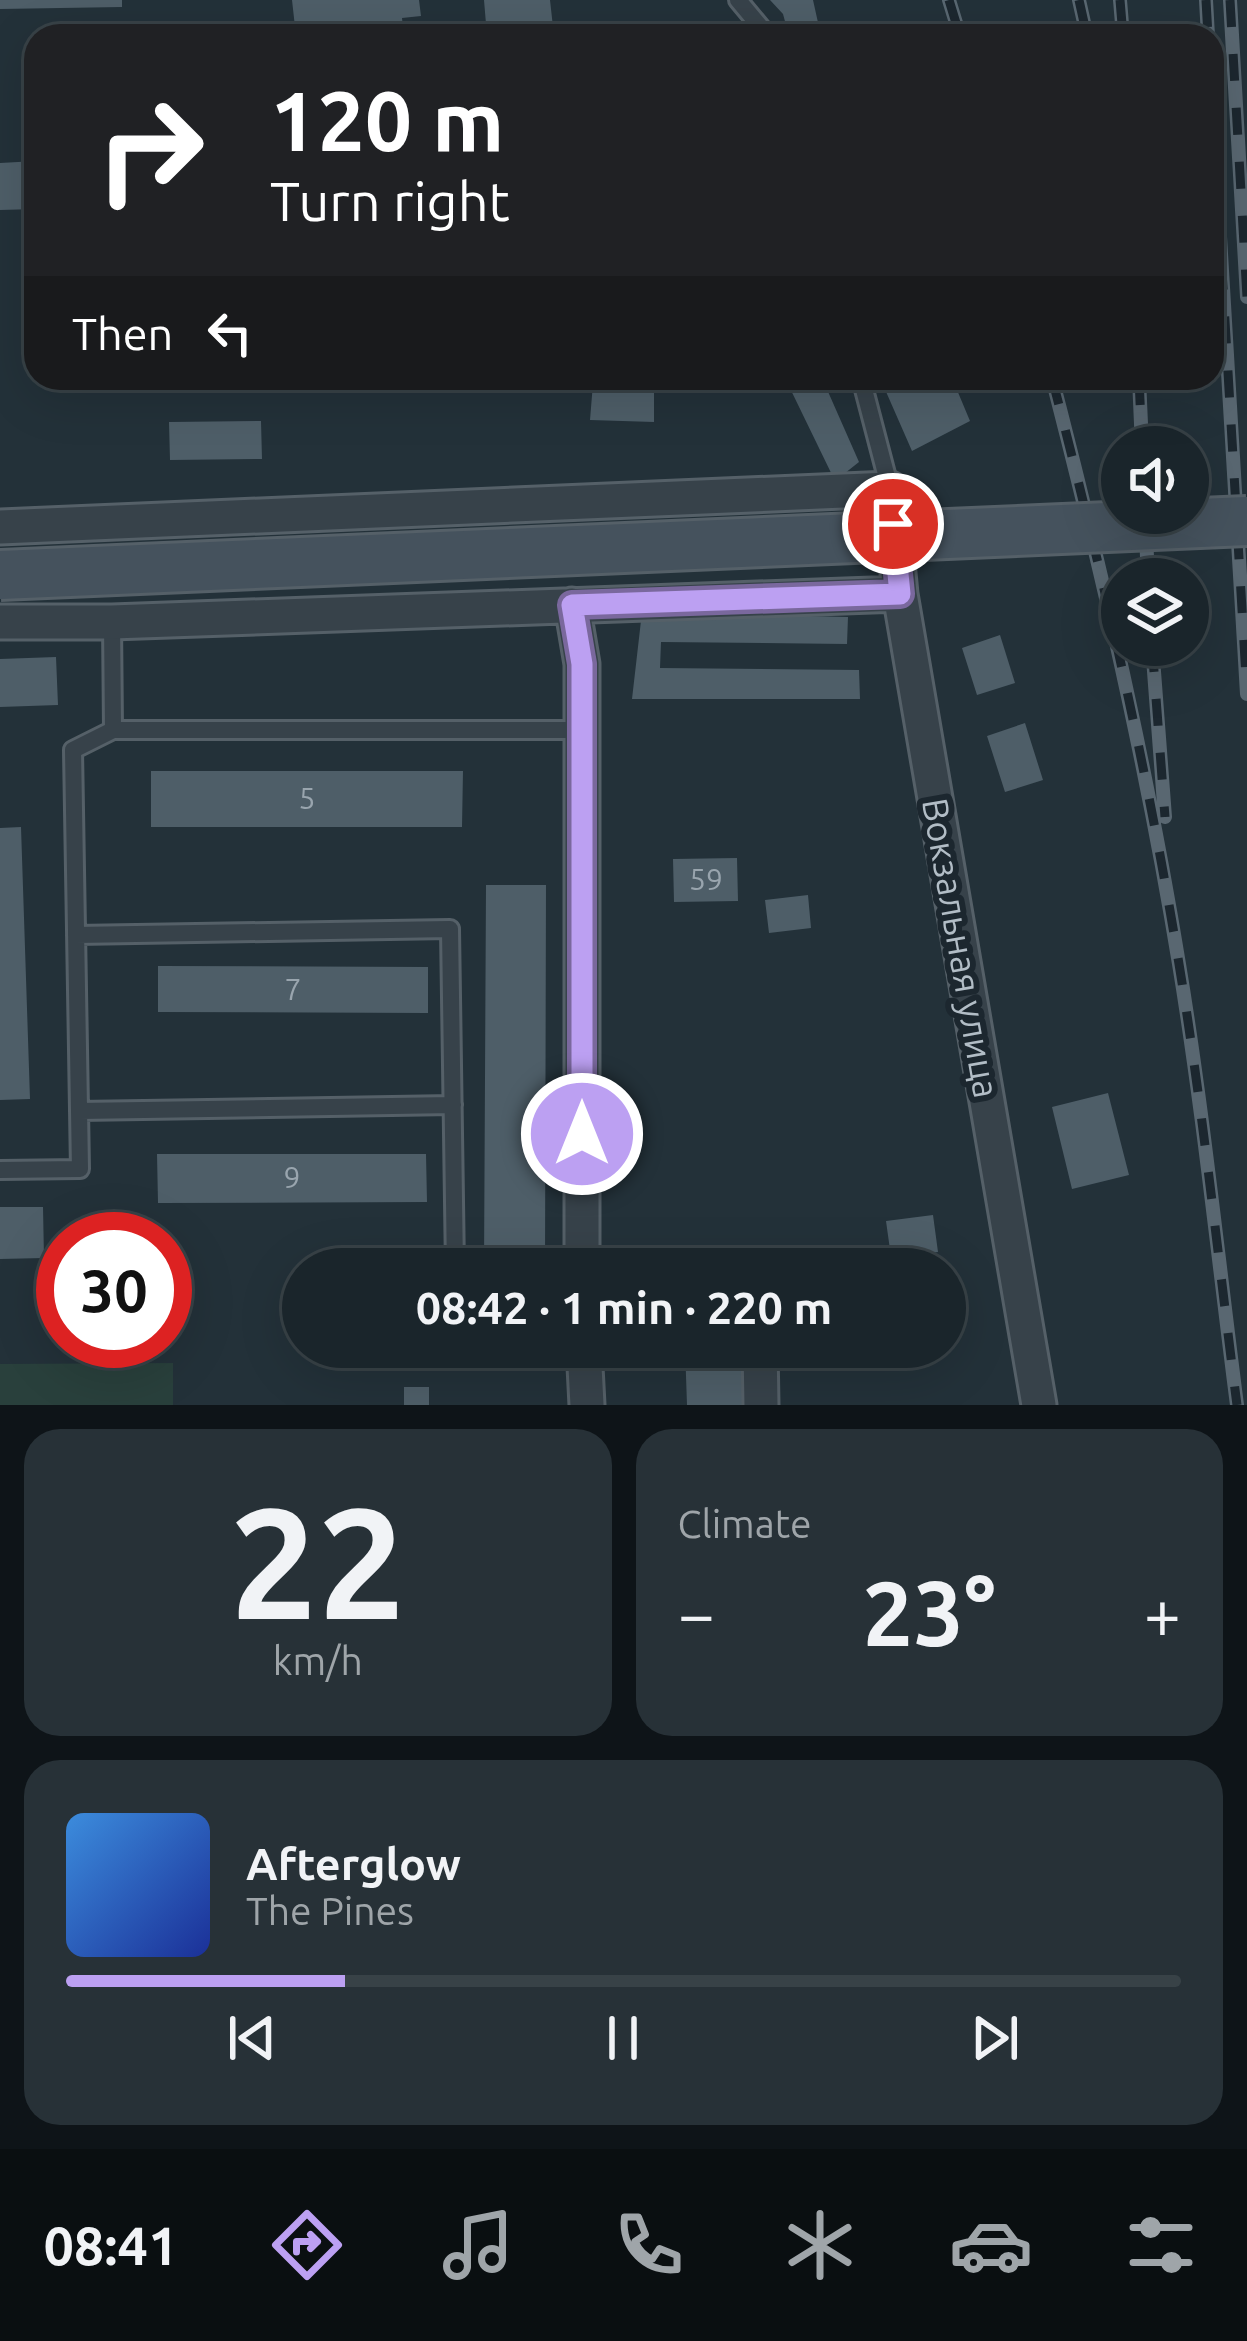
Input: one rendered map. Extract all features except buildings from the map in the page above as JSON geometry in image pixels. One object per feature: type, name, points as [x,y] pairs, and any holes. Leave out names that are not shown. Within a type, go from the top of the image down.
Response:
[{"type":"main road","points":[[0,575],[1247,521]]},
{"type":"street","points":[[0,527],[890,489]]},
{"type":"street","name":"Вокзальная улица","points":[[890,489],[900,594],[1039,1405]]},
{"type":"street","points":[[0,622],[900,594]]},
{"type":"street","points":[[572,605],[582,664],[582,1248]]},
{"type":"street","points":[[585,1368],[586,1405]]},
{"type":"street","points":[[760,1368],[761,1405]]},
{"type":"lane","points":[[738,0],[758,24]]},
{"type":"lane","points":[[864,390],[890,489]]},
{"type":"lane","points":[[112,622],[113,730]]},
{"type":"lane","points":[[0,1170],[80,1169],[73,750],[113,730],[582,730]]},
{"type":"lane","points":[[76,935],[450,929],[455,1248]]},
{"type":"lane","points":[[79,1111],[453,1105]]},
{"type":"green space","points":[[0,1364],[173,1368],[173,1405],[0,1405]]},
{"type":"railway","points":[[949,0],[956,24]]},
{"type":"railway","points":[[1079,0],[1084,24]]},
{"type":"railway","points":[[1120,0],[1122,24]]},
{"type":"railway","points":[[1206,0],[1207,24]]},
{"type":"railway","points":[[1230,0],[1247,297]]},
{"type":"railway","points":[[1224,304],[1247,694]]},
{"type":"railway","points":[[1055,390],[1153,816],[1196,1074],[1237,1405]]},
{"type":"railway","points":[[1140,390],[1141,426]]},
{"type":"railway","points":[[1146,534],[1147,558]]},
{"type":"railway","points":[[1154,666],[1165,817]]},
{"type":"route","points":[[582,1134],[582,664],[572,605],[900,594],[893,524]]}]
